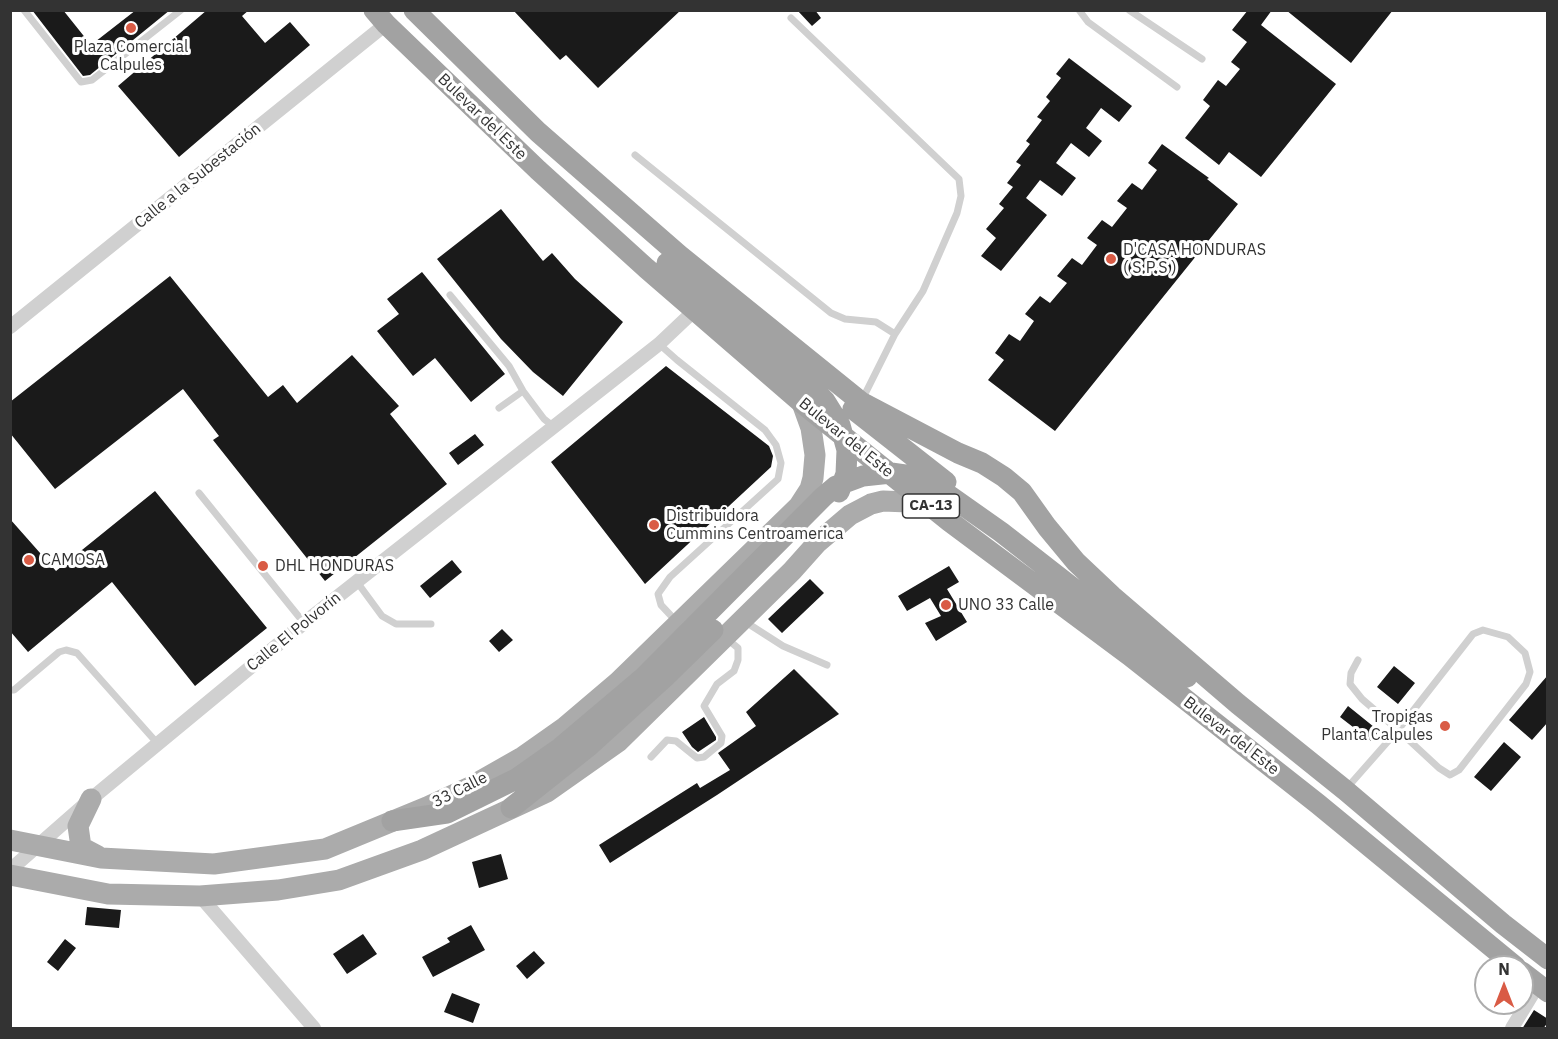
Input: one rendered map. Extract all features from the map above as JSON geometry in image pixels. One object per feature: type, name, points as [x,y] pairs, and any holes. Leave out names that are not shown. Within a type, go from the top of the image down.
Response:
[{"type":"highway","name":"Bulevar del Este","points":[[414,10],[538,132],[680,255],[861,402],[958,453],[982,463],[1022,492],[1076,562],[1112,596],[1238,704],[1345,790],[1494,917],[1548,959]]},
{"type":"highway","name":"Bulevar del Este","points":[[380,17],[546,178],[802,403],[930,506],[1058,600],[1318,804],[1501,955]]},
{"type":"highway","points":[[510,105],[548,156],[620,223],[825,400],[840,425],[845,439],[848,461],[841,488],[828,509],[779,562],[665,677],[589,746],[511,808]]},
{"type":"highway","points":[[814,364],[836,395],[958,493],[961,503],[952,523]]},
{"type":"highway","points":[[392,821],[447,813],[516,779],[560,748],[644,677],[823,497],[836,486],[863,476],[891,473],[905,475],[918,478],[940,489],[1001,532],[1167,663],[1206,689],[1238,704]]},
{"type":"main road","name":"33 Calle","points":[[10,840],[101,858],[214,864],[325,849],[470,787],[521,758],[565,727],[618,682],[679,625],[790,516],[810,489],[813,478],[815,455],[811,428],[802,403]]},
{"type":"main road","points":[[10,875],[108,894],[200,896],[278,890],[339,880],[422,850],[547,792],[618,742],[792,571],[817,543],[850,515],[872,504],[894,501],[930,506]]},
{"type":"main road","points":[[790,516],[817,543]]},
{"type":"main road","points":[[91,799],[78,826],[81,847],[101,858]]},
{"type":"street","name":"Calle a la Subestación","points":[[10,327],[380,17]]},
{"type":"street","name":"Calle El Polvorín","points":[[10,870],[91,799],[304,624],[659,344],[695,310]]},
{"type":"street","points":[[200,896],[314,1029]]},
{"type":"street","points":[[1512,1029],[1543,988]]},
{"type":"lane","points":[[24,10],[81,82],[92,80],[181,10]]},
{"type":"lane","points":[[1079,10],[1088,22],[1177,87]]},
{"type":"lane","points":[[1129,10],[1202,59]]},
{"type":"lane","points":[[791,18],[959,179],[960,196],[957,213],[923,291],[895,334],[861,402]]},
{"type":"lane","points":[[635,154],[831,313],[845,319],[876,322],[895,334]]},
{"type":"lane","points":[[450,295],[509,366],[543,419],[553,426]]},
{"type":"lane","points":[[659,344],[765,430],[776,445],[781,463],[778,479],[670,577],[658,594],[661,605],[679,625]]},
{"type":"lane","points":[[499,408],[523,391]]},
{"type":"lane","points":[[199,493],[304,624]]},
{"type":"lane","points":[[357,582],[382,616],[396,624],[431,624]]},
{"type":"lane","points":[[742,620],[783,646],[827,665]]},
{"type":"lane","points":[[1345,790],[1398,730],[1473,634],[1483,630],[1508,638],[1525,653],[1530,672],[1526,684],[1459,770],[1450,774],[1439,768],[1398,730],[1362,699],[1350,684],[1351,673],[1358,660]]},
{"type":"lane","points":[[651,757],[667,740],[676,741],[697,758],[704,757],[722,743],[722,736],[704,706],[717,684],[734,671],[738,660],[738,648],[725,637]]},
{"type":"lane","points":[[10,690],[14,690],[59,652],[66,650],[77,653],[158,744]]},
{"type":"building","name":"Plaza Comercial Calpules","points":[[32,10],[63,10],[91,45],[136,10],[170,10],[90,75],[83,76]]},
{"type":"building","points":[[207,10],[249,10],[242,16],[265,43],[290,22],[310,45],[179,157],[118,86]]},
{"type":"building","points":[[513,10],[681,10],[598,88],[566,55],[560,60]]},
{"type":"building","points":[[797,10],[815,10],[821,18],[812,26]]},
{"type":"building","points":[[1248,10],[1272,10],[1261,25],[1336,84],[1261,177],[1229,152],[1219,165],[1185,138],[1210,106],[1203,100],[1218,80],[1226,86],[1240,69],[1231,62],[1247,42],[1232,30]]},
{"type":"building","points":[[1286,10],[1393,10],[1351,63]]},
{"type":"building","points":[[1069,58],[1132,106],[1119,122],[1101,108],[1086,128],[1102,141],[1089,157],[1071,143],[1056,163],[1076,178],[1062,196],[1040,180],[1026,198],[1047,215],[1001,271],[981,256],[996,238],[986,229],[1004,208],[999,204],[1013,187],[1007,183],[1021,165],[1016,162],[1030,144],[1026,141],[1042,120],[1037,117],[1050,101],[1046,97],[1061,78],[1056,74]]},
{"type":"building","points":[[1162,144],[1209,178],[1207,179],[1238,204],[1055,431],[988,380],[1004,360],[995,353],[1009,334],[1020,341],[1034,321],[1025,314],[1040,296],[1050,303],[1067,283],[1057,276],[1072,258],[1082,265],[1097,245],[1087,238],[1102,220],[1112,227],[1127,208],[1117,201],[1132,183],[1142,190],[1157,170],[1148,163]]},
{"type":"building","points":[[501,209],[543,261],[552,253],[575,279],[623,322],[563,396],[533,372],[501,339],[437,259]]},
{"type":"building","points":[[422,272],[505,374],[471,402],[435,358],[413,376],[377,331],[399,314],[387,299]]},
{"type":"building","points":[[170,276],[268,397],[283,385],[297,403],[352,355],[399,406],[390,414],[447,484],[325,581],[213,440],[219,436],[183,389],[55,489],[10,433],[10,402]]},
{"type":"building","name":"Distribuidora Cummins Centroamerica","points":[[666,366],[769,446],[773,456],[771,467],[645,584],[551,462]]},
{"type":"building","points":[[475,434],[484,445],[458,465],[449,453]]},
{"type":"building","points":[[155,491],[267,628],[195,686],[112,582],[28,652],[10,631],[10,519],[56,571]]},
{"type":"building","points":[[452,560],[462,572],[430,598],[420,586]]},
{"type":"building","name":"UNO 33 Calle","points":[[949,566],[959,582],[947,589],[967,622],[936,641],[925,623],[941,616],[930,598],[907,611],[898,596]]},
{"type":"building","points":[[810,579],[824,593],[782,633],[768,619]]},
{"type":"building","points":[[502,629],[513,640],[499,652],[489,641]]},
{"type":"building","points":[[1394,666],[1415,683],[1398,704],[1377,687]]},
{"type":"building","points":[[794,669],[839,714],[610,863],[599,845],[697,783],[700,788],[730,770],[718,753],[756,726],[746,712]]},
{"type":"building","points":[[1548,675],[1548,722],[1532,740],[1509,720]]},
{"type":"building","points":[[1348,706],[1379,731],[1371,741],[1340,717]]},
{"type":"building","points":[[704,717],[716,740],[698,752],[682,732]]},
{"type":"building","points":[[1504,742],[1521,757],[1491,791],[1474,777]]},
{"type":"building","points":[[501,854],[508,879],[479,888],[472,862]]},
{"type":"building","points":[[87,907],[121,910],[119,928],[85,925]]},
{"type":"building","points":[[471,925],[485,950],[433,977],[422,957],[450,942],[447,938]]},
{"type":"building","points":[[363,934],[377,954],[347,974],[333,954]]},
{"type":"building","points":[[65,939],[76,948],[58,971],[47,962]]},
{"type":"building","points":[[534,951],[545,963],[527,979],[516,966]]},
{"type":"building","points":[[452,993],[480,1004],[473,1023],[444,1012]]},
{"type":"building","points":[[1534,1010],[1548,1019],[1543,1029],[1522,1029],[1531,1015],[1534,1015]]},
{"type":"place","name":"Plaza Comercial Calpules","points":[[131,28]]},
{"type":"place","name":"D'CASA HONDURAS ( S.P.S )","points":[[1111,259]]},
{"type":"place","name":"Distribuidora Cummins Centroamerica","points":[[654,525]]},
{"type":"place","name":"CAMOSA","points":[[29,560]]},
{"type":"place","name":"DHL HONDURAS","points":[[263,566]]},
{"type":"place","name":"UNO 33 Calle","points":[[946,605]]},
{"type":"place","name":"Tropigas Planta Calpules","points":[[1445,726]]}]
